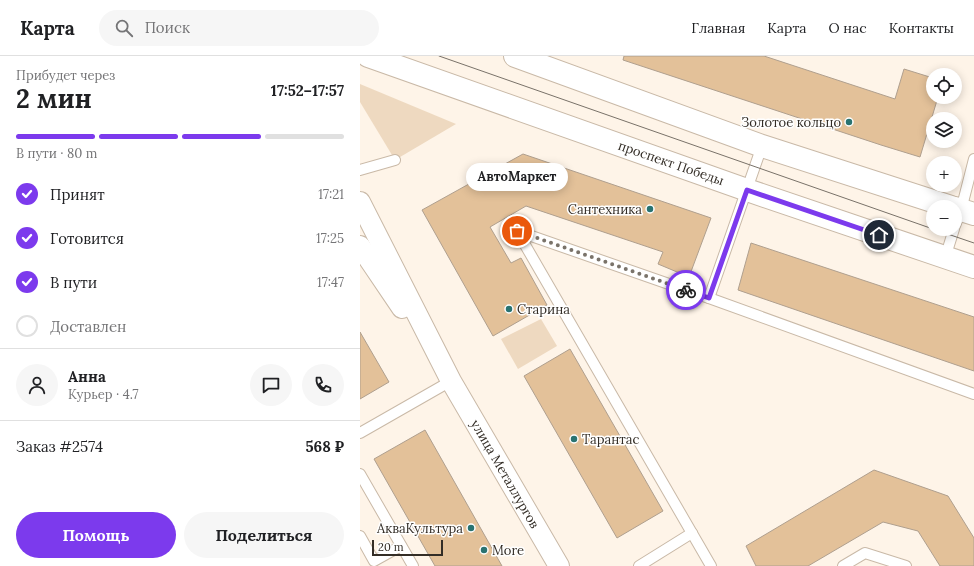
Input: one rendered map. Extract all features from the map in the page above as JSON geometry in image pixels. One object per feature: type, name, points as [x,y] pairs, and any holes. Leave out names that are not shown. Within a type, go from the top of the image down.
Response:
[{"type":"street","name":"проспект Победы","points":[[368,56],[747,190],[974,267]]},
{"type":"street","points":[[515,56],[926,205]]},
{"type":"street","name":"улица Металлургов","points":[[360,202],[451,381],[559,566]]},
{"type":"street","name":"улица Металлургов","points":[[360,246],[451,381]]},
{"type":"lane","points":[[709,298],[762,146]]},
{"type":"lane","points":[[962,202],[974,159]]},
{"type":"lane","points":[[360,170],[395,160]]},
{"type":"lane","points":[[711,566],[517,231],[709,298],[974,394]]},
{"type":"lane","points":[[945,258],[952,236]]},
{"type":"lane","points":[[360,433],[451,381]]},
{"type":"lane","points":[[360,474],[413,566]]},
{"type":"lane","points":[[639,566],[692,534]]},
{"type":"lane","points":[[360,536],[374,561],[401,546]]},
{"type":"lane","points":[[843,566],[865,554],[906,566]]},
{"type":"shaded area","points":[[360,84],[456,124],[395,160],[360,102]]},
{"type":"shaded area","points":[[541,319],[557,346],[518,369],[501,339]]},
{"type":"building","name":"Золотое кольцо","points":[[624,56],[764,56],[895,99],[904,69],[926,76],[926,104],[936,104],[934,112],[926,112],[926,137],[920,157],[623,60]]},
{"type":"building","points":[[523,154],[711,218],[689,277],[658,264],[663,252],[526,206],[490,227],[511,263],[521,258],[547,305],[493,336],[422,210]]},
{"type":"building","points":[[751,243],[974,317],[974,371],[738,290]]},
{"type":"building","points":[[360,332],[389,382],[360,399]]},
{"type":"building","points":[[570,349],[663,511],[617,538],[524,376]]},
{"type":"building","points":[[425,430],[502,566],[435,566],[374,459]]},
{"type":"building","points":[[874,470],[948,496],[974,538],[974,566],[940,566],[918,531],[883,522],[808,566],[756,566],[746,546]]},
{"type":"tram line","points":[[439,56],[926,227]]},
{"type":"tram line","points":[[954,236],[974,243]]},
{"type":"way so far","points":[[517,231],[686,290]]},
{"type":"place","name":"Золотое кольцо","points":[[849,122]]},
{"type":"place","name":"Сантехника","points":[[650,209]]},
{"type":"place","name":"АвтоМаркет","points":[[517,231]]},
{"type":"place","name":"Старина","points":[[509,309]]},
{"type":"place","name":"Тарантас","points":[[574,439]]},
{"type":"place","name":"АкваКультура","points":[[471,528]]},
{"type":"place","name":"More","points":[[484,550]]},
{"type":"route","points":[[686,290],[709,298],[747,190],[879,235]]}]
